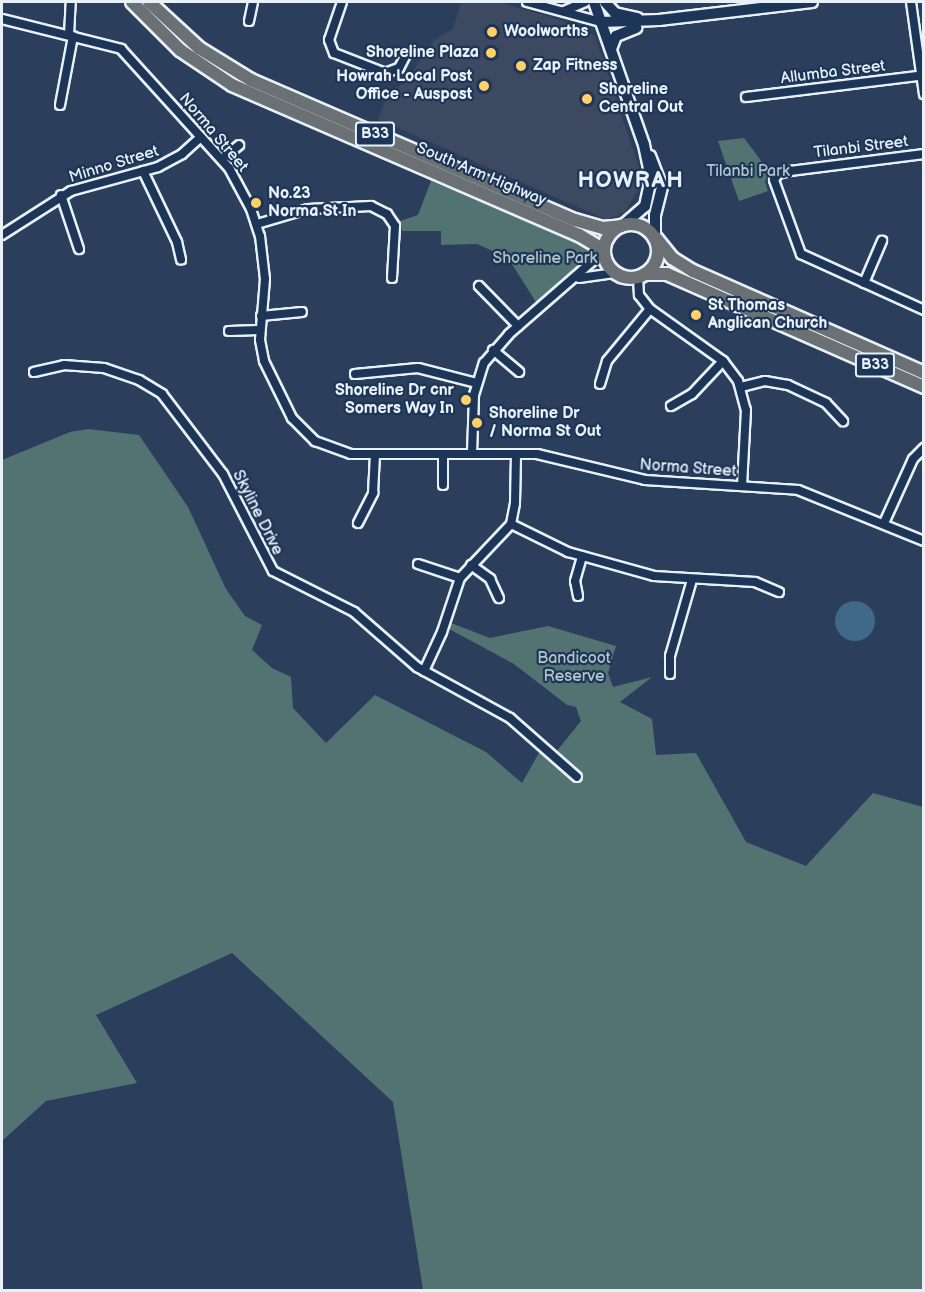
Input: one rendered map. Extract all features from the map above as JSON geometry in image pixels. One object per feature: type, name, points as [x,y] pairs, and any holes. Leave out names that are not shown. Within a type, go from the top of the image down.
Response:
[{"type":"main road","name":"South Arm Highway","points":[[132,2],[180,50],[232,85],[579,235],[604,251]]},
{"type":"main road","name":"South Arm Highway","points":[[148,2],[194,45],[251,80],[575,220],[603,228],[622,225]]},
{"type":"main road","points":[[594,2],[644,145],[662,182],[655,237],[656,259],[641,276]]},
{"type":"main road","points":[[605,2],[618,15],[659,21]]},
{"type":"main road","points":[[601,22],[659,21],[812,2]]},
{"type":"main road","points":[[611,49],[618,34],[659,21]]},
{"type":"main road","points":[[616,273],[604,251],[611,234],[642,209],[651,191],[644,145]]},
{"type":"main road","name":"B33","points":[[622,225],[638,223],[655,237],[672,258],[693,271],[924,373]]},
{"type":"main road","name":"B33","points":[[616,273],[641,276],[660,272],[675,277],[924,387]]},
{"type":"street","points":[[60,105],[71,36],[71,2]]},
{"type":"street","points":[[249,21],[253,2]]},
{"type":"street","points":[[342,2],[329,40],[334,53],[385,73],[399,68],[407,53]]},
{"type":"street","points":[[527,2],[601,22]]},
{"type":"street","points":[[562,12],[585,2]]},
{"type":"street","points":[[911,2],[924,94]]},
{"type":"street","name":"Norma Street","points":[[2,19],[121,49],[222,159],[240,186],[257,224],[265,268],[260,330],[267,370],[297,425],[315,441],[332,449],[375,454],[472,453],[551,456],[645,480],[810,492],[924,541]]},
{"type":"street","name":"Allumba Street","points":[[746,97],[922,76]]},
{"type":"street","name":"Minno Street","points":[[2,235],[61,195],[91,183],[143,171],[175,159],[201,137]]},
{"type":"street","points":[[222,159],[239,145]]},
{"type":"street","name":"Tilanbi Street","points":[[924,154],[790,171],[776,177],[774,184],[801,254],[924,309]]},
{"type":"street","points":[[143,171],[177,242],[181,260]]},
{"type":"street","points":[[61,195],[79,249]]},
{"type":"street","points":[[257,224],[308,209],[365,205],[377,208],[396,226],[392,278]]},
{"type":"street","points":[[864,283],[882,241]]},
{"type":"street","points":[[472,453],[477,383],[493,351],[518,326],[574,280],[604,251]]},
{"type":"street","points":[[574,280],[587,275],[616,273]]},
{"type":"street","points":[[641,276],[639,295],[650,309],[723,361],[741,387],[746,411],[742,486]]},
{"type":"street","points":[[479,286],[518,326]]},
{"type":"street","points":[[600,384],[606,361],[650,309]]},
{"type":"street","points":[[261,316],[302,312]]},
{"type":"street","points":[[229,331],[260,330]]},
{"type":"street","points":[[493,351],[519,372]]},
{"type":"street","points":[[671,406],[692,394],[723,361]]},
{"type":"street","name":"Skyline Drive","points":[[34,372],[64,365],[104,368],[134,377],[162,394],[229,483],[273,572],[347,607],[424,671],[499,710],[577,777]]},
{"type":"street","points":[[355,374],[418,368],[477,383]]},
{"type":"street","points":[[741,387],[765,381],[788,385],[826,403],[843,421]]},
{"type":"street","points":[[884,523],[913,459],[924,448]]},
{"type":"street","points":[[358,523],[373,493],[375,454]]},
{"type":"street","points":[[443,454],[443,485]]},
{"type":"street","points":[[424,671],[460,578],[511,524],[515,503],[516,454]]},
{"type":"street","points":[[511,524],[582,556],[654,576],[755,582],[779,592]]},
{"type":"street","points":[[578,596],[575,581],[582,556]]},
{"type":"street","points":[[418,564],[460,578]]},
{"type":"street","points":[[471,565],[490,579],[499,598]]},
{"type":"street","points":[[670,674],[670,656],[692,580]]},
{"type":"shaded area","points":[[461,2],[499,2],[577,25],[595,36],[643,181],[625,212],[607,220],[378,119],[389,91],[405,83],[434,40],[453,29]]},
{"type":"shaded area","points":[[855,601],[869,607],[875,621],[869,635],[855,641],[841,635],[835,621],[841,607]]},
{"type":"green space","name":"Tilanbi Park","points":[[744,138],[769,171],[765,181],[768,191],[739,201],[718,141]]},
{"type":"green space","name":"Shoreline Park","points":[[431,181],[573,240],[594,254],[536,302],[508,258],[477,244],[441,245],[441,231],[402,231],[400,221],[418,215]]},
{"type":"green space","name":"Bandicoot Reserve","points":[[88,429],[139,435],[188,507],[226,589],[245,616],[262,625],[252,650],[272,668],[291,677],[293,708],[326,743],[375,695],[486,752],[522,783],[540,751],[556,752],[581,721],[576,707],[567,705],[514,664],[449,629],[451,623],[490,638],[548,626],[616,646],[608,673],[613,687],[652,677],[620,702],[652,719],[656,755],[696,753],[746,842],[806,866],[873,793],[923,807],[923,1290],[423,1290],[393,1102],[232,953],[96,1015],[137,1083],[46,1101],[2,1141],[2,460],[70,432]]},
{"type":"place","name":"Woolworths","points":[[492,32]]},
{"type":"place","name":"Shoreline Plaza","points":[[491,53]]},
{"type":"place","name":"Zap Fitness","points":[[521,66]]},
{"type":"place","name":"Howrah Local Post Office - Auspost","points":[[484,86]]},
{"type":"place","name":"Shoreline Central Out","points":[[587,99]]},
{"type":"place","name":"No.23 Norma St In","points":[[256,203]]},
{"type":"place","name":"St Thomas Anglican Church","points":[[696,315]]},
{"type":"place","name":"Shoreline Dr cnr Somers Way In","points":[[466,400]]},
{"type":"place","name":"Shoreline Dr / Norma St Out","points":[[477,423]]},
{"type":"district","name":"HOWRAH","points":[[631,181]]}]
